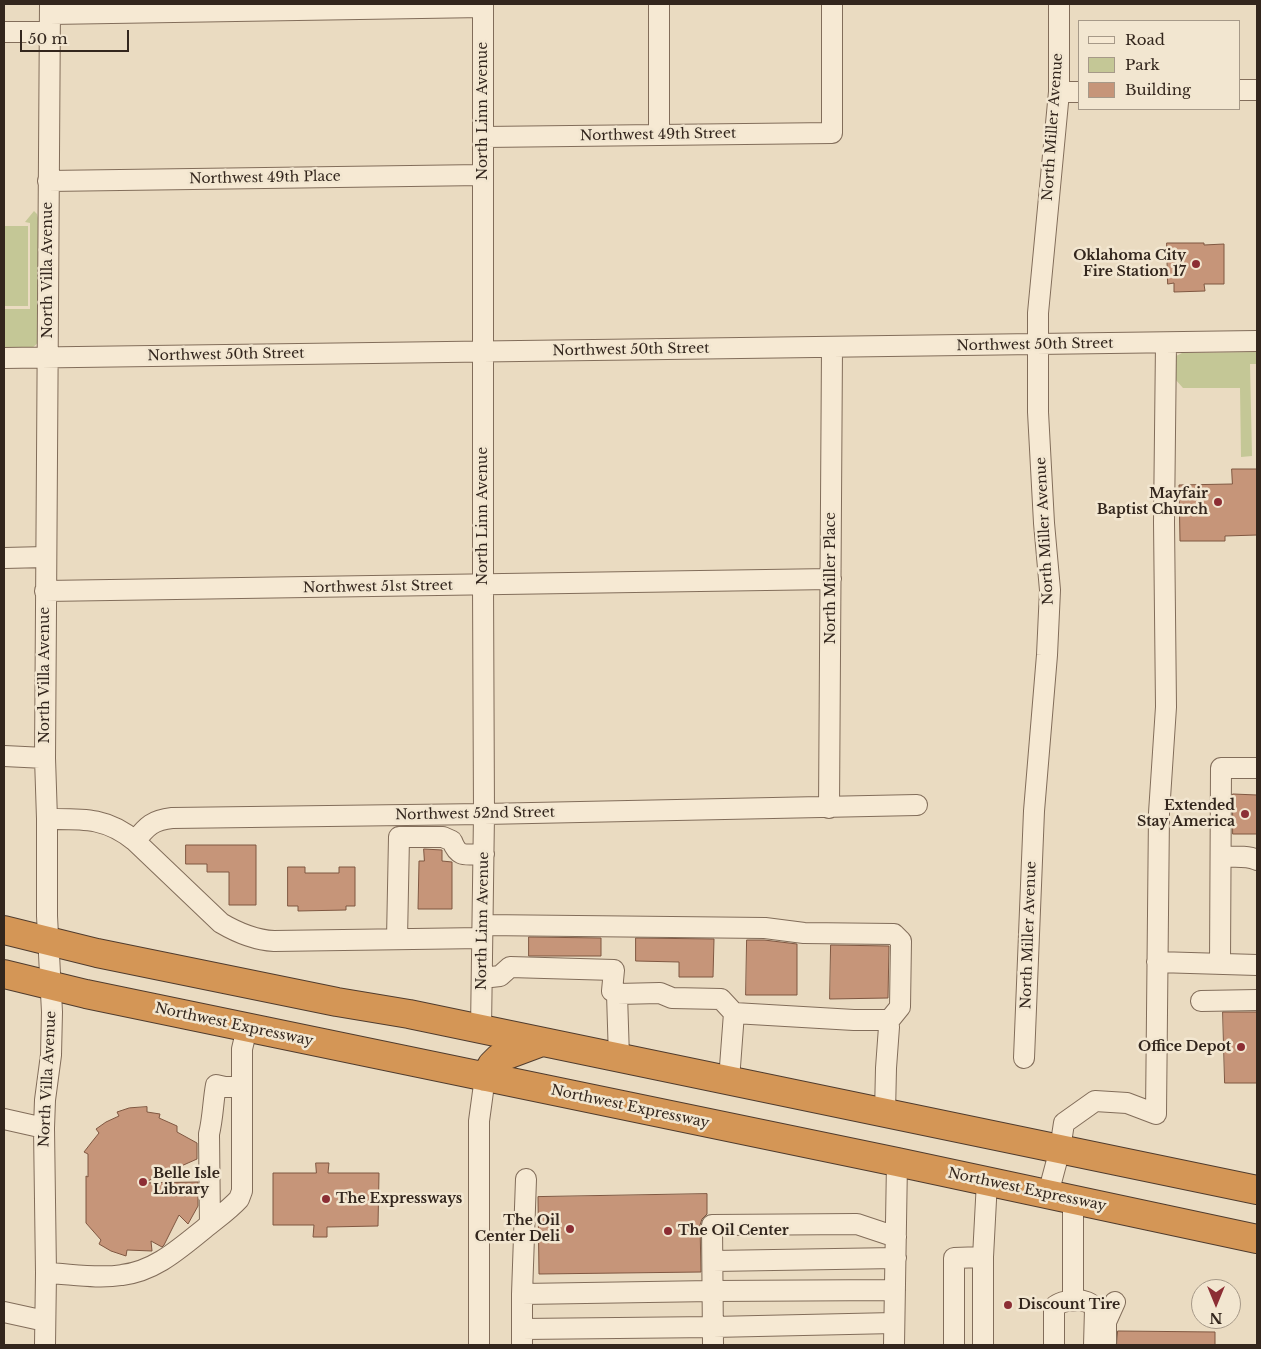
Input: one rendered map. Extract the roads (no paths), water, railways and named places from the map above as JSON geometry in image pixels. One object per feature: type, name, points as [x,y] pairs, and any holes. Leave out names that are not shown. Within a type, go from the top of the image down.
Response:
[{"type":"highway","points":[[4,930],[97,953],[337,1002],[409,1014],[1257,1190]]},
{"type":"highway","name":"Northwest Expressway","points":[[4,974],[86,994],[897,1162],[1257,1239]]},
{"type":"highway","points":[[485,1076],[499,1058],[544,1042]]},
{"type":"street","points":[[659,4],[659,135]]},
{"type":"street","name":"Northwest 49th Street","points":[[484,137],[832,133],[832,4]]},
{"type":"street","name":"North Miller Avenue","points":[[1024,1058],[1034,810],[1047,655],[1050,590],[1038,412],[1038,313],[1059,92],[1059,4]]},
{"type":"street","points":[[4,32],[50,16],[483,5]]},
{"type":"street","name":"North Linn Avenue","points":[[481,1029],[484,854],[483,5]]},
{"type":"street","name":"North Villa Avenue","points":[[45,1345],[44,1128],[51,1039],[45,758],[50,16]]},
{"type":"street","points":[[1241,90],[1257,90]]},
{"type":"street","points":[[1059,92],[1078,92]]},
{"type":"street","name":"Northwest 49th Place","points":[[48,181],[482,175]]},
{"type":"street","name":"Northwest 50th Street","points":[[4,358],[1257,342]]},
{"type":"street","points":[[1073,1301],[1061,1197],[1060,1150],[1064,1123],[1095,1102],[1127,1103],[1156,1114],[1159,813],[1166,707],[1166,343]]},
{"type":"street","name":"North Miller Place","points":[[829,808],[832,348]]},
{"type":"street","points":[[4,558],[46,557]]},
{"type":"street","name":"Northwest 51st Street","points":[[45,591],[831,579]]},
{"type":"street","points":[[4,756],[45,758]]},
{"type":"street","points":[[1220,964],[1221,768],[1257,768]]},
{"type":"street","name":"Northwest 52nd Street","points":[[135,840],[152,823],[161,819],[172,818],[917,805]]},
{"type":"street","points":[[47,819],[76,819],[104,823],[124,831],[221,923],[234,931],[260,940],[397,939],[482,931],[764,928],[804,933],[894,934],[901,941],[900,1007],[887,1023]]},
{"type":"street","points":[[397,939],[399,837],[443,837],[452,841],[456,850],[462,854],[484,854]]},
{"type":"street","points":[[1220,857],[1256,858],[1257,860]]},
{"type":"street","points":[[1157,962],[1257,965]]},
{"type":"street","points":[[482,978],[500,976],[510,967],[614,970],[612,991],[617,994],[660,994],[672,998],[720,999],[734,1013],[884,1020],[889,1027],[885,1113]]},
{"type":"street","points":[[617,994],[619,1058]]},
{"type":"street","points":[[1201,1001],[1257,1000]]},
{"type":"street","points":[[729,1080],[734,1013]]},
{"type":"street","points":[[46,1273],[105,1277],[122,1276],[142,1271],[162,1261],[234,1204],[241,1195],[242,1049],[247,1028]]},
{"type":"street","points":[[479,1345],[479,1121],[485,1076]]},
{"type":"street","points":[[210,1224],[209,1134],[213,1120],[213,1100],[216,1085],[242,1087]]},
{"type":"street","points":[[4,1119],[44,1128]]},
{"type":"street","points":[[894,1345],[897,1162]]},
{"type":"street","points":[[526,1180],[522,1337],[713,1336],[894,1323]]},
{"type":"street","points":[[983,1345],[983,1257],[987,1181]]},
{"type":"street","points":[[713,1336],[712,1225],[857,1224],[896,1237]]},
{"type":"street","points":[[954,1345],[954,1258],[983,1257]]},
{"type":"street","points":[[712,1261],[896,1258]]},
{"type":"street","points":[[522,1294],[895,1290]]},
{"type":"street","points":[[1054,1345],[1054,1307],[1058,1304],[1073,1301],[1087,1301],[1095,1309],[1094,1345]]},
{"type":"street","points":[[1106,1345],[1106,1322],[1115,1302]]},
{"type":"street","points":[[4,1312],[45,1321]]},
{"type":"place","name":"Oklahoma City Fire Station 17","points":[[1196,264]]},
{"type":"place","name":"Mayfair Baptist Church","points":[[1218,502]]},
{"type":"place","name":"Extended Stay America","points":[[1245,814]]},
{"type":"place","name":"Office Depot","points":[[1241,1047]]},
{"type":"place","name":"Belle Isle Library","points":[[143,1182]]},
{"type":"place","name":"The Expressways","points":[[326,1199]]},
{"type":"place","name":"The Oil Center Deli","points":[[570,1229]]},
{"type":"place","name":"The Oil Center","points":[[668,1231]]},
{"type":"place","name":"Discount Tire","points":[[1008,1305]]}]
